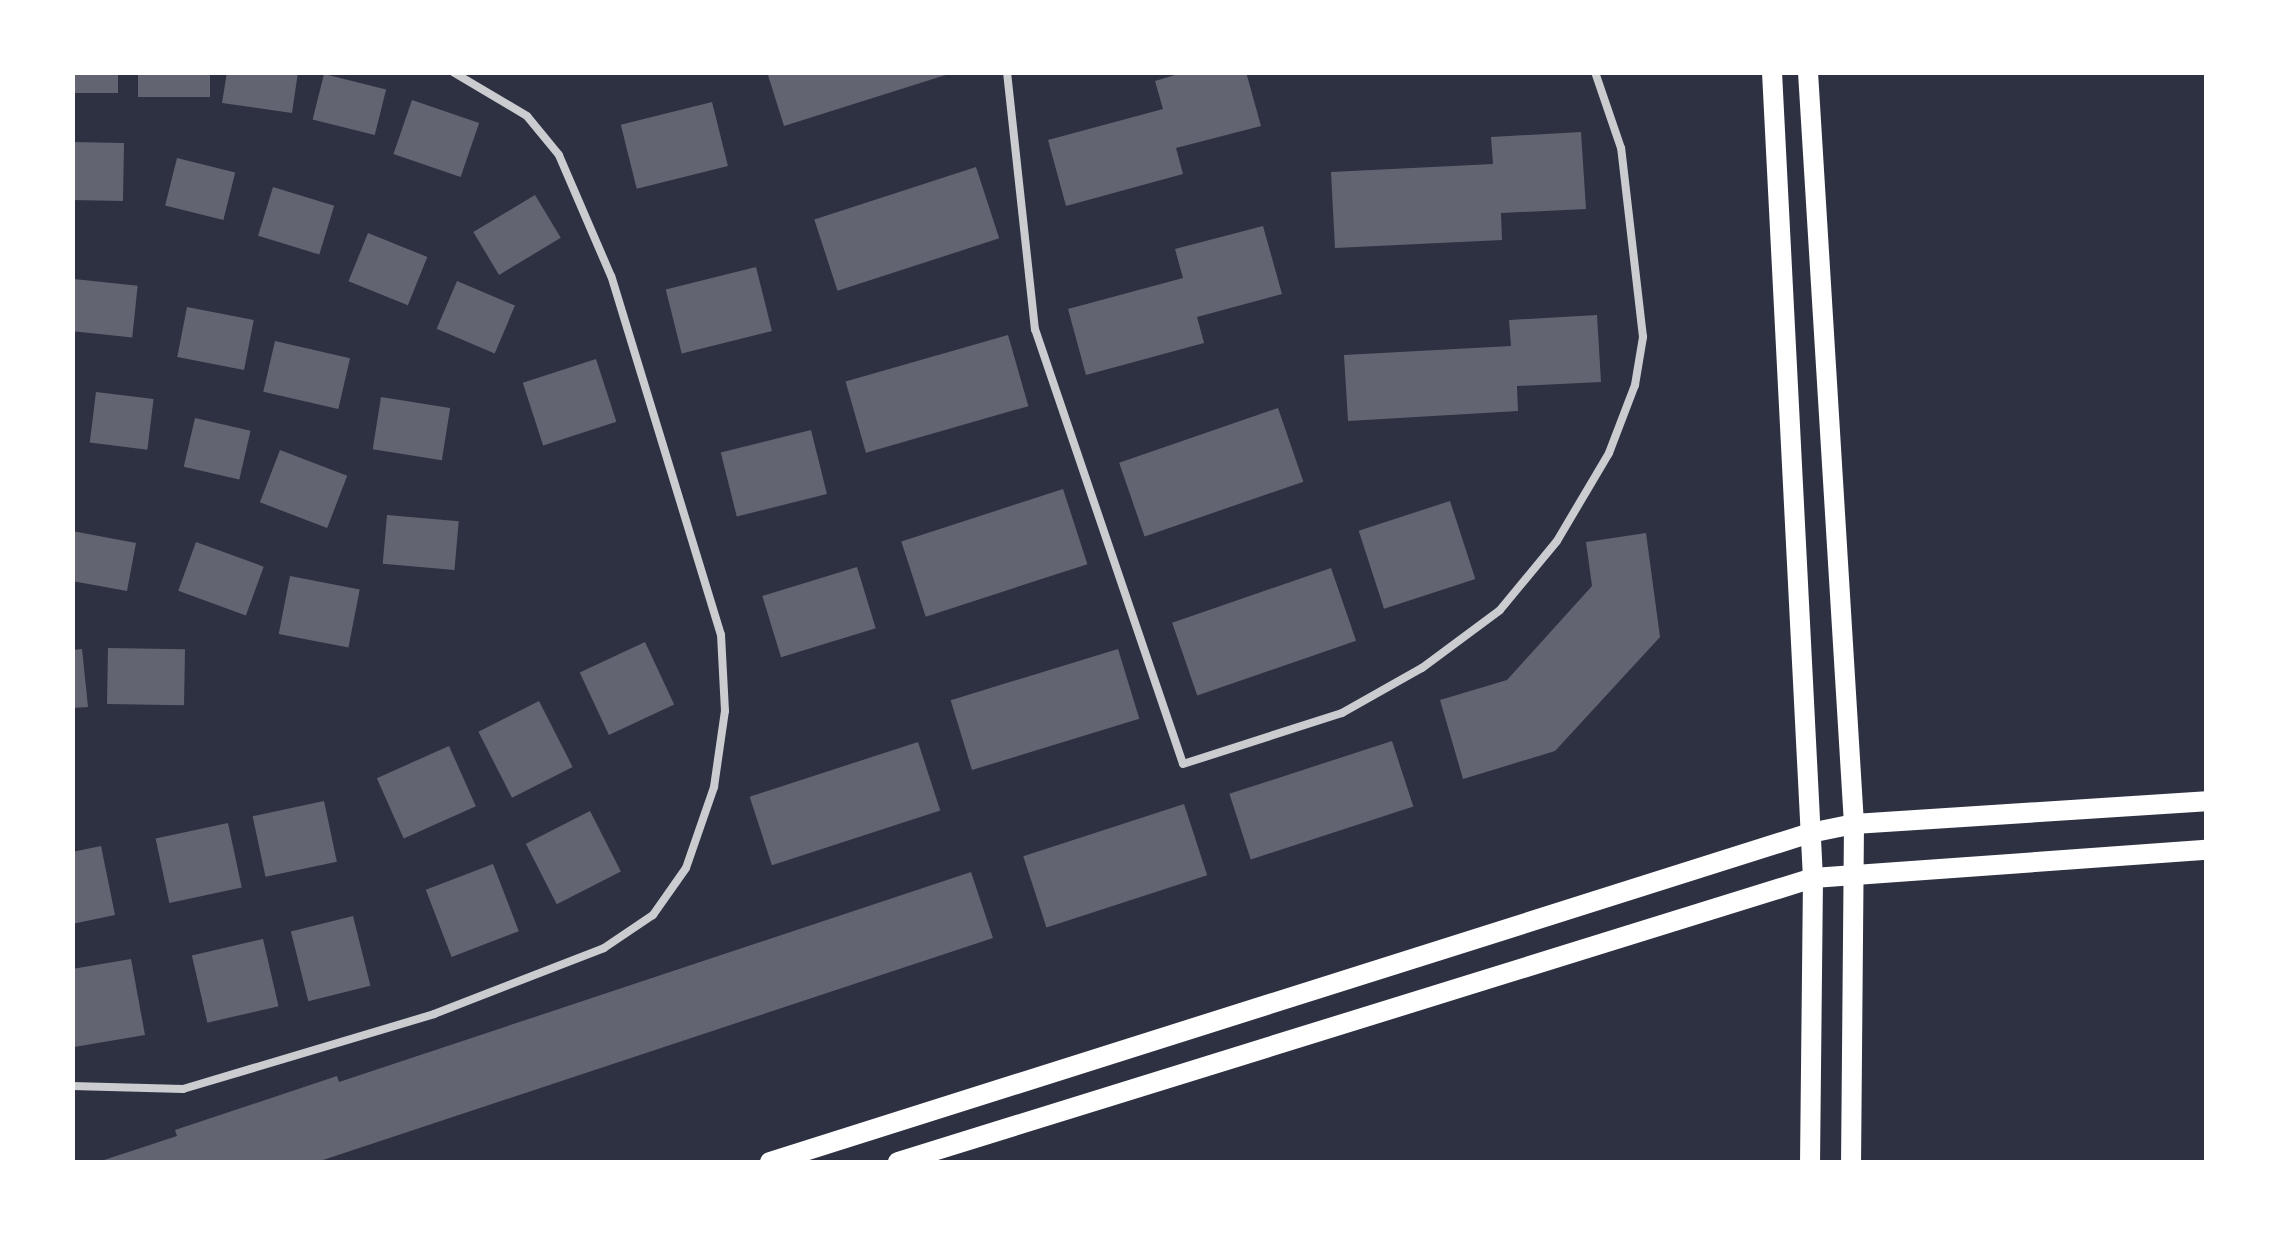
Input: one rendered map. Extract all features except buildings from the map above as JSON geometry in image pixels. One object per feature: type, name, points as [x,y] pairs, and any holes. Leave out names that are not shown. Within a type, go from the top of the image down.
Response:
[{"type":"main road","points":[[1772,72],[1813,878],[1810,1162]]},
{"type":"main road","points":[[1808,72],[1854,824],[1851,1162]]},
{"type":"main road","points":[[770,1162],[1810,833],[1854,824],[2206,801]]},
{"type":"main road","points":[[898,1162],[1813,878],[2206,850]]},
{"type":"lane","points":[[72,1086],[183,1089],[434,1014],[604,948],[653,915],[686,868],[714,786],[725,711],[721,635],[611,276],[560,154],[527,116],[468,76],[452,72]]},
{"type":"lane","points":[[1006,72],[1035,329],[1183,764],[1342,712],[1422,668],[1500,610],[1566,526],[1609,453],[1635,385],[1643,337],[1621,148],[1595,72]]}]
